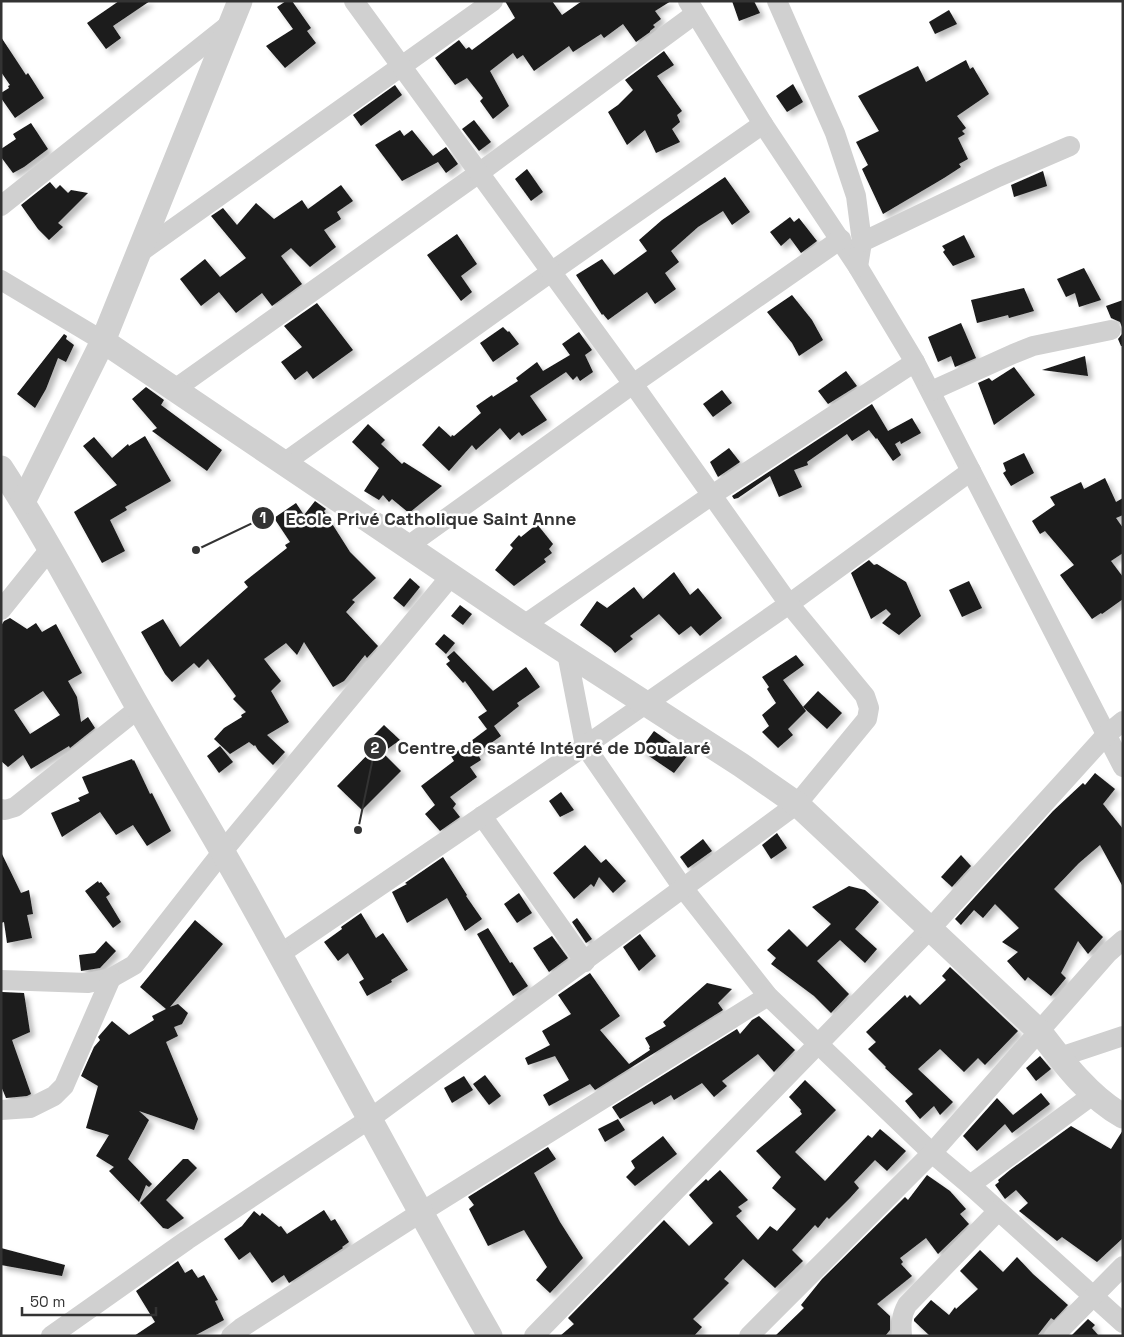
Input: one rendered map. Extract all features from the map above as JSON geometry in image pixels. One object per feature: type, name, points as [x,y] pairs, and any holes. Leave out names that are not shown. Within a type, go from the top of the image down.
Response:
[{"type":"street","points":[[51,1336],[187,1240],[371,1118],[797,804],[867,720],[868,708],[865,696],[789,604],[633,384],[354,1]]},
{"type":"street","points":[[139,253],[493,1]]},
{"type":"street","points":[[777,1],[835,133],[856,196],[862,242],[858,267]]},
{"type":"street","points":[[175,389],[479,173],[692,8],[763,124],[841,239],[932,391],[971,472],[1123,767]]},
{"type":"street","points":[[1,206],[236,12]]},
{"type":"street","points":[[23,502],[104,341],[236,12]]},
{"type":"street","points":[[284,463],[551,272],[763,124]]},
{"type":"street","points":[[862,242],[998,177],[1070,146]]},
{"type":"street","points":[[408,546],[633,384],[841,239]]},
{"type":"street","points":[[1,280],[104,341],[524,625],[741,765],[797,804],[1040,1032],[1094,1094],[1123,1116]]},
{"type":"street","points":[[932,391],[1032,346],[1111,330]]},
{"type":"street","points":[[524,625],[712,495],[915,362]]},
{"type":"street","points":[[1,468],[23,502],[139,708],[223,851],[371,1118],[420,1213],[490,1336]]},
{"type":"street","points":[[280,954],[789,604],[971,472]]},
{"type":"street","points":[[1,610],[50,549]]},
{"type":"street","points":[[1,980],[88,982],[111,978],[134,966],[223,851],[451,576]]},
{"type":"street","points":[[567,653],[585,746],[683,888],[768,996],[817,1045],[932,1153],[1123,1323]]},
{"type":"street","points":[[1,809],[5,810],[15,807],[139,708]]},
{"type":"street","points":[[534,1336],[931,928],[1106,735],[1123,721]]},
{"type":"street","points":[[482,816],[584,962]]},
{"type":"street","points":[[749,1336],[932,1153],[1108,953],[1123,940]]},
{"type":"street","points":[[1,1110],[30,1108],[54,1096],[64,1086],[111,978]]},
{"type":"street","points":[[231,1336],[420,1213],[768,996]]},
{"type":"street","points":[[1060,1057],[1123,1036]]},
{"type":"street","points":[[970,1185],[1094,1094]]},
{"type":"street","points":[[902,1336],[902,1314],[907,1305],[998,1211]]},
{"type":"street","points":[[1054,1336],[1123,1266]]},
{"type":"building","points":[[119,1],[150,1],[113,26],[121,38],[106,49],[87,23]]},
{"type":"building","points":[[286,1],[292,1],[311,28],[307,31],[316,43],[285,68],[266,46],[293,29],[277,7]]},
{"type":"building","points":[[505,1],[552,1],[562,15],[582,1],[671,1],[655,11],[661,19],[653,25],[655,27],[650,32],[636,42],[623,24],[604,38],[601,34],[573,52],[569,46],[534,71],[523,55],[517,59],[513,53],[490,71],[509,106],[493,119],[480,101],[483,98],[467,78],[455,85],[435,58],[459,40],[466,49],[469,47],[472,50],[515,18]]},
{"type":"building","points":[[732,1],[754,1],[760,13],[739,21]]},
{"type":"building","points":[[949,10],[957,24],[935,34],[929,22]]},
{"type":"building","points":[[1,37],[44,98],[15,118],[1,98],[1,93],[9,88],[8,86],[10,85],[1,72]]},
{"type":"building","points":[[664,51],[674,65],[657,76],[682,111],[677,115],[680,122],[672,129],[680,142],[656,153],[645,130],[627,145],[608,112],[633,90],[625,80]]},
{"type":"building","points":[[966,60],[970,69],[973,67],[989,94],[957,116],[966,128],[962,131],[965,134],[958,138],[968,159],[959,164],[961,167],[944,178],[883,214],[862,169],[868,165],[856,142],[879,131],[858,96],[918,66],[926,82]]},
{"type":"building","points":[[793,84],[803,102],[787,112],[776,96]]},
{"type":"building","points":[[395,85],[402,95],[361,126],[353,115]]},
{"type":"building","points":[[474,120],[491,142],[479,151],[462,129]]},
{"type":"building","points":[[31,123],[48,149],[13,173],[1,157],[1,149],[16,139],[13,134]]},
{"type":"building","points":[[400,130],[404,136],[412,130],[433,156],[446,147],[458,164],[446,173],[438,162],[402,181],[375,145]]},
{"type":"building","points":[[527,169],[543,192],[531,201],[515,179]]},
{"type":"building","points":[[1043,171],[1047,186],[1014,197],[1011,185]]},
{"type":"building","points":[[725,177],[750,212],[732,225],[723,211],[698,227],[671,251],[679,262],[665,273],[676,289],[655,304],[647,292],[608,320],[602,315],[576,275],[602,259],[614,275],[647,251],[639,240],[662,220]]},
{"type":"building","points":[[50,182],[56,189],[60,185],[68,193],[71,190],[88,193],[58,223],[63,227],[49,240],[38,229],[21,205]]},
{"type":"building","points":[[341,185],[353,201],[337,212],[341,219],[324,230],[336,247],[310,267],[291,248],[281,256],[302,284],[272,306],[262,293],[236,313],[219,292],[201,306],[180,279],[205,259],[220,277],[246,258],[211,216],[223,208],[237,225],[256,203],[274,219],[302,200],[308,209]]},
{"type":"building","points":[[790,217],[794,222],[799,218],[817,241],[801,253],[790,238],[781,246],[770,232]]},
{"type":"building","points":[[457,234],[477,264],[461,276],[472,292],[461,301],[427,255]]},
{"type":"building","points":[[964,235],[975,257],[953,266],[943,252],[945,250],[942,246]]},
{"type":"building","points":[[1084,268],[1101,300],[1079,307],[1075,293],[1066,297],[1057,279]]},
{"type":"building","points":[[1024,288],[1034,311],[1009,318],[1008,315],[977,323],[971,300]]},
{"type":"building","points":[[792,295],[812,320],[823,340],[799,356],[792,343],[767,312]]},
{"type":"building","points":[[1123,300],[1123,346],[1121,346],[1118,339],[1122,334],[1122,327],[1120,322],[1111,318],[1106,306]]},
{"type":"building","points":[[317,303],[353,350],[313,379],[307,371],[295,380],[281,362],[302,347],[284,326]]},
{"type":"building","points":[[961,323],[976,358],[955,367],[951,356],[938,362],[928,337]]},
{"type":"building","points":[[503,327],[509,331],[519,344],[493,362],[480,343]]},
{"type":"building","points":[[579,332],[592,350],[585,355],[593,372],[580,381],[577,376],[573,380],[566,372],[530,396],[547,420],[522,436],[519,432],[510,440],[500,428],[476,450],[472,445],[449,471],[422,445],[439,426],[451,437],[452,435],[454,436],[481,413],[476,406],[518,381],[516,378],[537,362],[543,371],[570,355],[562,344]]},
{"type":"building","points":[[64,334],[67,336],[66,339],[74,345],[66,362],[58,358],[46,389],[35,408],[17,394]]},
{"type":"building","points":[[1085,356],[1088,376],[1042,370]]},
{"type":"building","points":[[1014,367],[1035,395],[994,425],[978,383],[989,378],[992,381]]},
{"type":"building","points":[[846,371],[857,386],[828,404],[818,391]]},
{"type":"building","points":[[146,387],[164,400],[161,405],[222,450],[207,471],[152,431],[157,428],[132,399]]},
{"type":"building","points":[[722,390],[732,403],[713,417],[703,404]]},
{"type":"building","points":[[872,404],[888,431],[912,418],[921,433],[901,444],[900,441],[895,444],[901,455],[893,461],[869,430],[852,441],[847,434],[807,462],[808,465],[794,470],[802,487],[779,497],[770,476],[734,499],[732,496]]},
{"type":"building","points":[[368,424],[385,440],[381,444],[402,464],[404,462],[442,486],[409,513],[392,499],[389,502],[383,495],[379,500],[364,491],[379,468],[352,442]]},
{"type":"building","points":[[145,436],[171,481],[125,507],[127,510],[110,520],[125,551],[102,563],[74,512],[117,485],[83,446],[94,437],[112,458],[128,444],[129,446]]},
{"type":"building","points":[[729,448],[740,462],[718,477],[710,462]]},
{"type":"building","points":[[1024,453],[1034,473],[1011,486],[1003,473],[1006,471],[1003,463]]},
{"type":"building","points":[[1105,478],[1116,502],[1123,498],[1123,515],[1116,518],[1123,528],[1123,553],[1111,561],[1123,577],[1123,599],[1092,619],[1060,575],[1074,565],[1045,531],[1040,534],[1032,521],[1055,505],[1050,497],[1081,482],[1084,489]]},
{"type":"building","points":[[315,501],[326,509],[324,511],[350,552],[376,578],[352,600],[355,602],[346,612],[378,646],[367,658],[365,655],[344,681],[333,687],[304,642],[297,655],[286,643],[264,659],[281,681],[271,691],[289,722],[267,735],[285,752],[273,765],[255,745],[249,742],[230,754],[214,739],[224,728],[242,717],[241,715],[246,712],[233,699],[236,696],[208,659],[199,668],[194,663],[172,682],[165,674],[141,632],[163,619],[180,647],[248,587],[244,582],[287,548],[285,545],[290,542],[274,518],[296,503],[304,515]]},
{"type":"building","points":[[537,524],[553,544],[549,549],[552,553],[544,559],[546,562],[514,586],[495,570],[513,548],[510,545],[519,535],[521,537]]},
{"type":"building","points":[[869,560],[874,565],[877,564],[906,582],[921,616],[899,635],[882,623],[891,614],[886,609],[871,619],[851,573]]},
{"type":"building","points":[[674,572],[690,595],[698,588],[722,618],[700,636],[691,626],[679,635],[659,614],[630,636],[633,639],[615,653],[580,625],[597,601],[607,608],[634,587],[643,599]]},
{"type":"building","points":[[410,578],[420,587],[404,607],[393,598]]},
{"type":"building","points":[[969,581],[982,608],[962,617],[949,590]]},
{"type":"building","points":[[460,605],[472,614],[463,625],[451,616]]},
{"type":"building","points":[[10,618],[27,629],[36,623],[42,632],[56,624],[82,673],[68,681],[77,697],[81,722],[88,717],[95,728],[70,748],[69,746],[31,769],[23,755],[8,767],[1,761],[1,626],[4,621]],"holes":[[[43,691],[60,715],[30,734],[14,710]]]},
{"type":"building","points":[[444,634],[455,643],[446,654],[435,644]]},
{"type":"building","points":[[454,651],[493,691],[526,667],[540,687],[517,703],[519,706],[494,726],[501,736],[477,753],[481,760],[470,767],[477,777],[450,797],[456,804],[453,808],[460,817],[440,831],[425,814],[435,805],[421,786],[454,761],[451,756],[487,729],[478,717],[487,711],[465,681],[463,683],[446,664],[450,661],[447,657]]},
{"type":"building","points":[[796,655],[804,665],[783,680],[806,711],[788,729],[793,735],[778,748],[762,732],[769,726],[762,715],[776,703],[762,677]]},
{"type":"building","points":[[818,691],[842,713],[827,729],[803,707]]},
{"type":"building","points":[[384,725],[400,740],[386,750],[372,737]]},
{"type":"building","points":[[654,731],[688,755],[674,773],[640,750]]},
{"type":"building","points":[[220,746],[233,762],[219,773],[207,756]]},
{"type":"building","points":[[376,746],[401,771],[362,810],[337,786]]},
{"type":"building","points":[[132,759],[171,831],[147,846],[133,825],[116,835],[100,812],[62,837],[51,813],[80,801],[78,798],[89,793],[82,777]]},
{"type":"building","points":[[1095,773],[1115,789],[1103,804],[1123,829],[1123,887],[1100,845],[1079,863],[1054,889],[1103,937],[1088,954],[1078,941],[1061,973],[1066,978],[1051,996],[1028,977],[1025,981],[1007,961],[1018,952],[1002,942],[1019,928],[995,904],[983,918],[974,910],[961,925],[955,919],[1053,811],[1083,783],[1085,785]]},
{"type":"building","points":[[561,792],[574,810],[560,817],[549,801]]},
{"type":"building","points":[[777,833],[787,848],[771,859],[762,845]]},
{"type":"building","points":[[703,839],[712,851],[688,868],[680,857]]},
{"type":"building","points":[[585,845],[601,863],[606,859],[626,881],[613,893],[599,877],[594,887],[591,884],[574,899],[553,873]]},
{"type":"building","points":[[1,852],[21,893],[29,890],[33,914],[27,915],[32,938],[7,943],[4,922],[1,923]]},
{"type":"building","points":[[961,855],[971,866],[952,887],[941,877]]},
{"type":"building","points":[[443,857],[482,919],[465,931],[447,898],[407,923],[392,892],[407,884],[405,883]]},
{"type":"building","points":[[98,881],[99,883],[101,882],[110,894],[106,897],[121,922],[113,928],[85,891]]},
{"type":"building","points":[[849,886],[865,890],[879,902],[855,929],[877,949],[865,963],[840,940],[817,961],[849,994],[831,1013],[814,996],[771,964],[776,958],[767,950],[789,929],[807,947],[831,924],[812,907]]},
{"type":"building","points":[[519,893],[532,913],[517,923],[504,904]]},
{"type":"building","points":[[361,913],[376,938],[383,933],[408,970],[391,980],[392,982],[367,996],[359,982],[364,979],[348,953],[338,961],[324,942]]},
{"type":"building","points":[[577,918],[592,939],[586,943],[572,922]]},
{"type":"building","points":[[195,920],[223,944],[170,1007],[178,1004],[188,1013],[182,1024],[174,1027],[178,1036],[166,1042],[198,1119],[194,1130],[139,1111],[149,1120],[128,1159],[152,1184],[149,1187],[146,1185],[139,1202],[109,1171],[114,1167],[96,1156],[109,1135],[86,1128],[98,1086],[81,1076],[94,1047],[100,1040],[98,1037],[112,1021],[129,1035],[154,1020],[152,1016],[166,1009],[140,987]]},
{"type":"building","points":[[488,928],[510,963],[512,962],[528,986],[513,996],[477,934]]},
{"type":"building","points":[[640,934],[656,956],[639,971],[623,947]]},
{"type":"building","points":[[552,936],[568,958],[549,972],[533,948]]},
{"type":"building","points":[[106,941],[116,951],[100,968],[81,971],[79,955],[95,953]]},
{"type":"building","points":[[950,967],[1018,1031],[985,1065],[978,1058],[964,1072],[940,1049],[918,1069],[953,1102],[940,1115],[934,1106],[920,1119],[905,1101],[913,1094],[868,1049],[876,1042],[866,1032],[905,995],[907,998],[910,995],[920,1005],[946,980],[942,976]]},
{"type":"building","points":[[590,973],[620,1016],[600,1030],[629,1064],[650,1050],[645,1038],[666,1026],[663,1022],[707,983],[732,989],[718,1003],[723,1010],[595,1090],[590,1084],[549,1106],[543,1095],[569,1080],[555,1056],[528,1065],[525,1058],[550,1045],[542,1031],[571,1014],[558,995]]},
{"type":"building","points":[[2,992],[24,993],[30,1032],[12,1040],[31,1094],[27,1096],[6,1098],[1,1086]]},
{"type":"building","points":[[759,1016],[795,1050],[774,1072],[758,1054],[722,1081],[727,1086],[714,1097],[702,1083],[674,1100],[671,1095],[654,1105],[652,1101],[620,1119],[612,1107],[737,1029],[740,1034],[752,1020]]},
{"type":"building","points":[[1040,1056],[1051,1069],[1036,1081],[1026,1068]]},
{"type":"building","points":[[485,1075],[501,1096],[489,1105],[473,1084]]},
{"type":"building","points":[[464,1076],[473,1090],[452,1103],[444,1088]]},
{"type":"building","points":[[805,1080],[836,1110],[795,1152],[825,1181],[868,1135],[872,1138],[880,1129],[906,1151],[887,1171],[875,1160],[854,1182],[859,1188],[850,1198],[829,1219],[827,1217],[818,1228],[815,1225],[792,1250],[803,1261],[775,1288],[743,1259],[724,1279],[729,1283],[693,1319],[702,1327],[694,1336],[560,1336],[574,1324],[568,1318],[664,1220],[689,1246],[713,1223],[689,1195],[706,1179],[708,1181],[720,1170],[748,1200],[738,1207],[742,1211],[736,1216],[758,1240],[770,1226],[777,1231],[796,1209],[772,1188],[781,1177],[756,1151],[802,1114],[801,1110],[789,1097]]},
{"type":"building","points":[[1041,1093],[1050,1104],[1012,1133],[1005,1124],[977,1151],[963,1136],[997,1098],[1013,1115]]},
{"type":"building","points":[[618,1119],[625,1130],[605,1142],[598,1129]]},
{"type":"building","points":[[1071,1126],[1111,1149],[1123,1130],[1123,1238],[1097,1262],[1062,1237],[1057,1241],[1019,1211],[1028,1203],[1016,1190],[1005,1199],[995,1185],[1010,1170]]},
{"type":"building","points":[[663,1136],[677,1154],[635,1186],[626,1177],[635,1168],[631,1161]]},
{"type":"building","points":[[548,1147],[556,1159],[534,1173],[560,1222],[583,1258],[550,1293],[536,1280],[547,1267],[524,1230],[488,1246],[469,1209],[474,1205],[468,1197]]},
{"type":"building","points":[[183,1159],[188,1159],[197,1168],[166,1200],[184,1218],[168,1229],[163,1228],[140,1203]]},
{"type":"building","points":[[927,1175],[950,1191],[966,1209],[960,1214],[969,1224],[938,1254],[926,1238],[900,1258],[903,1262],[901,1264],[912,1276],[877,1304],[890,1316],[890,1330],[885,1336],[775,1336],[804,1308],[801,1305],[822,1279],[905,1197],[908,1200]]},
{"type":"building","points":[[324,1210],[331,1221],[335,1219],[349,1242],[343,1248],[289,1283],[284,1275],[272,1283],[250,1252],[239,1260],[224,1239],[242,1226],[254,1211],[260,1216],[262,1213],[279,1227],[281,1226],[287,1234]]},
{"type":"building","points":[[1,1248],[65,1265],[62,1276],[1,1265]]},
{"type":"building","points":[[980,1250],[1003,1272],[1017,1257],[1068,1305],[1054,1320],[1051,1318],[1037,1336],[930,1336],[914,1319],[931,1300],[949,1315],[955,1307],[956,1309],[978,1289],[960,1271]]},
{"type":"building","points":[[178,1261],[185,1273],[192,1269],[198,1278],[204,1275],[218,1300],[215,1301],[224,1320],[194,1336],[134,1336],[155,1322],[136,1291]]},
{"type":"building","points":[[1088,1319],[1095,1325],[1092,1328],[1099,1336],[1071,1336]]},
{"type":"place","name":"Ecole Privé Catholique Saint Anne","points":[[196,550]]},
{"type":"place","name":"Centre de santé Intégré de Doualaré","points":[[358,830]]}]
